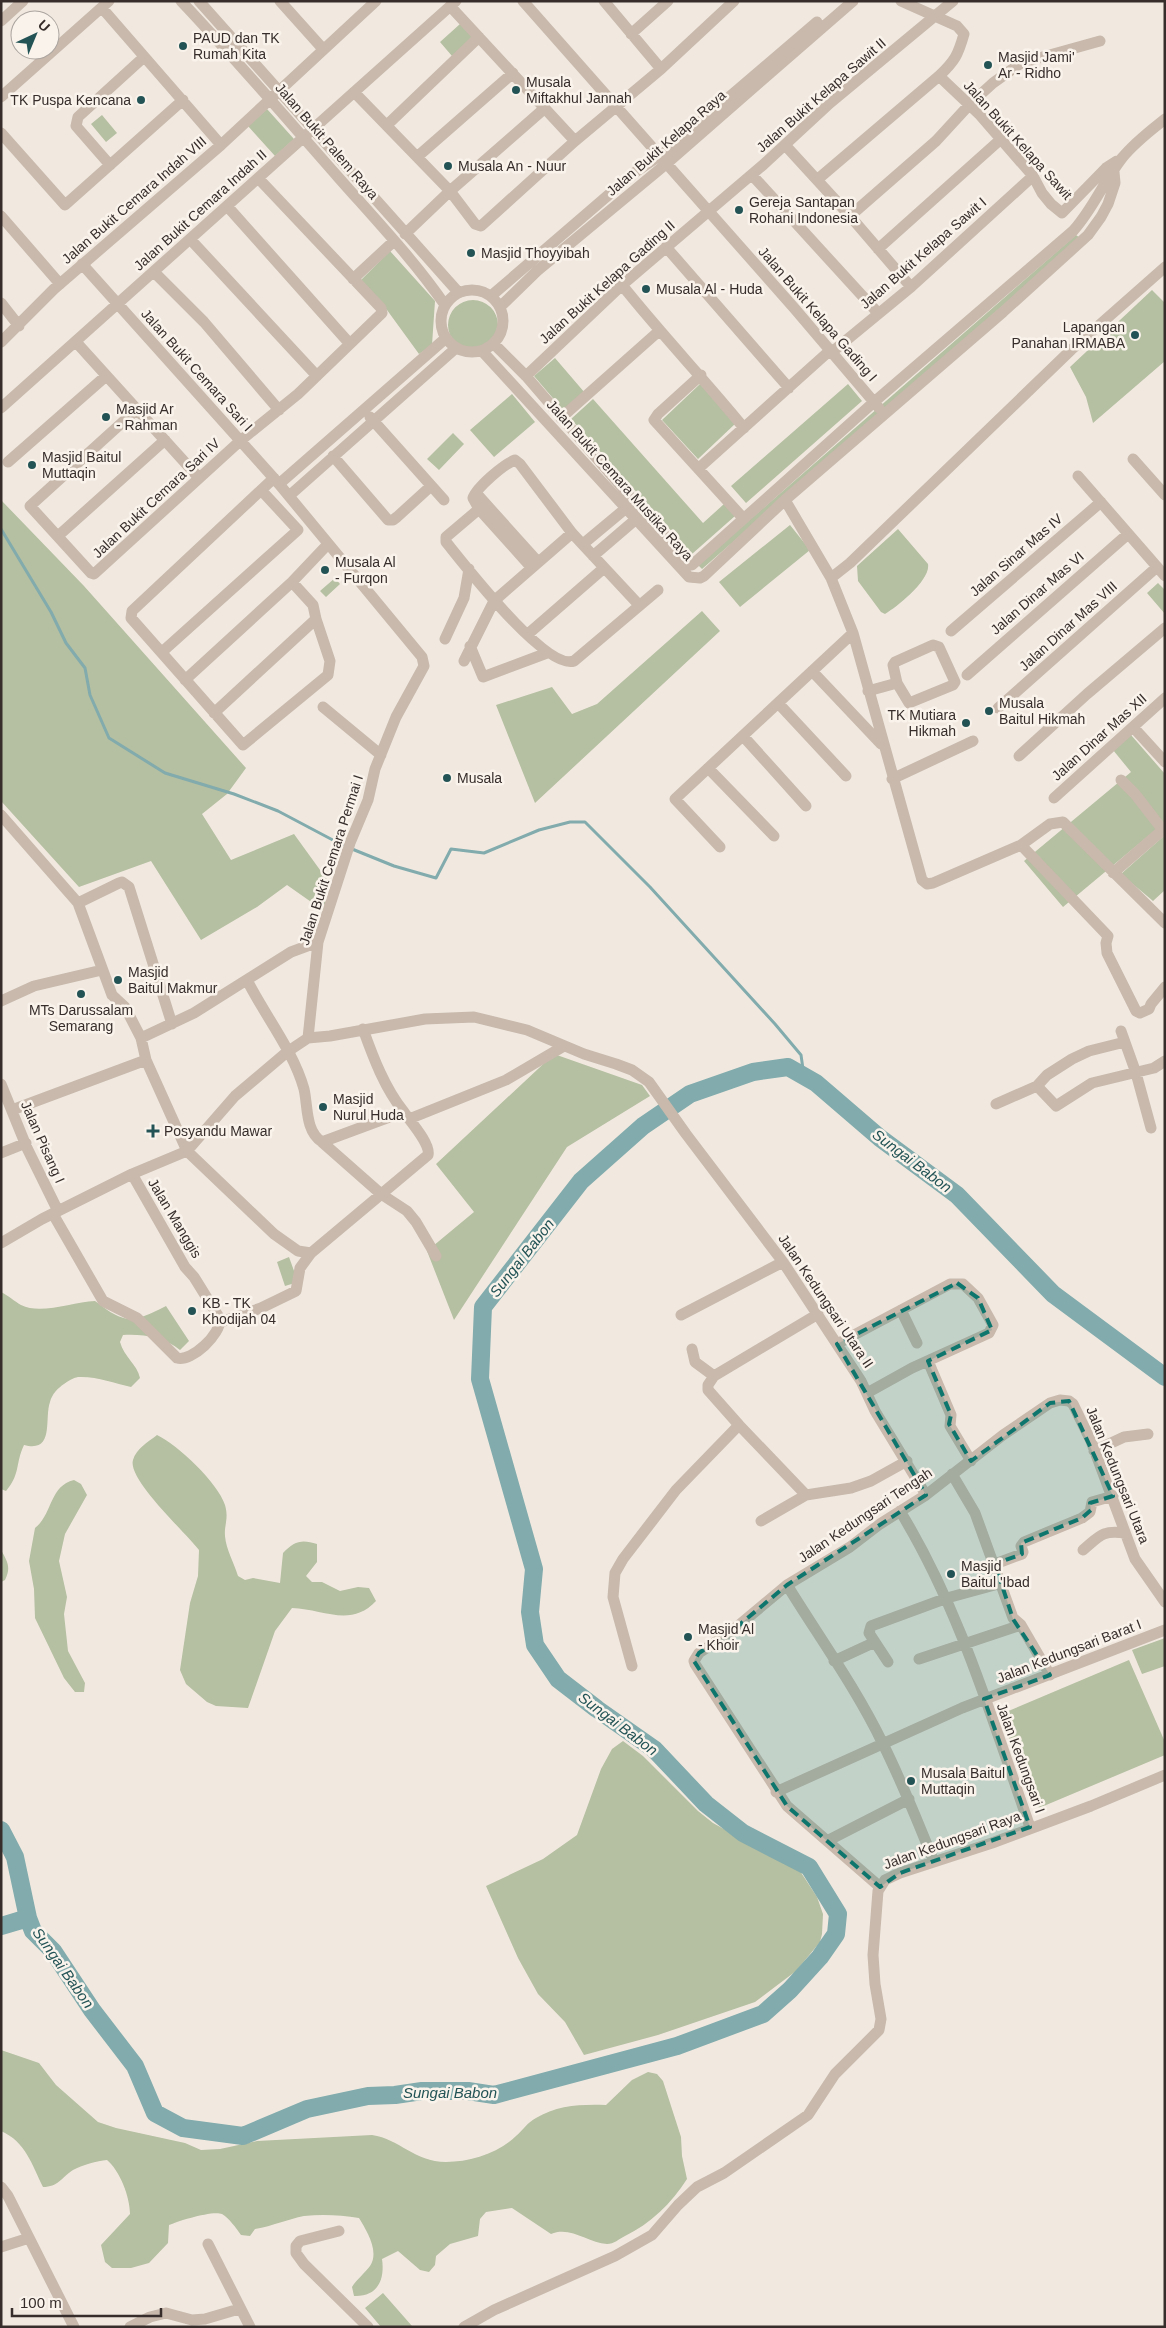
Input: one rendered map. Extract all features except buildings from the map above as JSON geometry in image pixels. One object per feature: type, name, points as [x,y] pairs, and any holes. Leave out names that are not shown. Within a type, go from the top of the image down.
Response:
[{"type":"street","points":[[1,21],[23,1]]},
{"type":"street","name":"Jalan Bukit Palem Raya","points":[[180,1],[270,99],[394,241],[429,282],[445,306]]},
{"type":"street","name":"Jalan Bukit Palem Raya","points":[[199,1],[458,293]]},
{"type":"street","name":"Jalan Bukit Cemara Indah VIII","points":[[1,342],[60,284],[221,145],[376,1]]},
{"type":"street","name":"Jalan Bukit Kelapa Gading I","points":[[523,1],[615,108],[832,352],[884,414]]},
{"type":"street","points":[[604,1],[661,69]]},
{"type":"street","points":[[632,34],[668,1]]},
{"type":"street","points":[[354,92],[450,191],[475,224],[481,226],[575,140],[661,69],[734,1]]},
{"type":"street","name":"Jalan Bukit Kelapa Raya","points":[[776,63],[842,1]]},
{"type":"street","name":"Jalan Bukit Kelapa Raya","points":[[500,307],[537,271],[662,160],[776,63],[853,1]]},
{"type":"street","points":[[818,180],[954,62],[964,34],[957,26],[901,1]]},
{"type":"street","name":"Jalan Bukit Kelapa Sawit II","points":[[709,212],[830,103],[953,1]]},
{"type":"street","points":[[285,3],[324,49]]},
{"type":"street","points":[[1,97],[105,4],[144,57],[221,145]]},
{"type":"street","points":[[453,4],[512,74],[575,140]]},
{"type":"street","name":"Jalan Bukit Cemara Indah II","points":[[1,408],[453,4]]},
{"type":"street","points":[[386,125],[479,37]]},
{"type":"street","points":[[850,216],[936,141],[970,104],[993,83],[1021,62],[1100,41]]},
{"type":"street","points":[[110,165],[76,126],[76,121],[78,117],[144,57]]},
{"type":"street","points":[[417,157],[512,74]]},
{"type":"street","name":"Jalan Bukit Kelapa Sawit","points":[[939,76],[970,104],[1033,176],[1042,192],[1062,213],[1106,168],[1121,159]]},
{"type":"street","points":[[1,133],[65,205],[183,100]]},
{"type":"street","points":[[405,234],[450,191],[545,108]]},
{"type":"street","points":[[1114,172],[1114,190],[1102,217],[1094,229],[1003,312],[785,500],[704,576],[700,578],[691,571],[743,518],[874,402],[1034,267],[1076,228],[1121,159],[1137,141],[1165,119]]},
{"type":"street","points":[[878,249],[1001,139]]},
{"type":"street","points":[[785,145],[850,216],[910,287]]},
{"type":"street","name":"Jalan Bukit Kelapa Raya","points":[[491,296],[634,173],[662,160]]},
{"type":"street","points":[[752,175],[878,313]]},
{"type":"street","name":"Jalan Bukit Kelapa Sawit I","points":[[699,468],[826,354],[832,352],[910,287],[1033,176]]},
{"type":"street","points":[[258,178],[353,279],[394,241]]},
{"type":"street","points":[[352,193],[362,185]]},
{"type":"street","points":[[227,206],[350,344]]},
{"type":"street","name":"Jalan Bukit Kelapa Gading II","points":[[526,376],[622,285],[709,212]]},
{"type":"street","points":[[1062,213],[1076,228]]},
{"type":"street","points":[[1,216],[60,284]]},
{"type":"street","points":[[190,239],[317,376]]},
{"type":"street","points":[[666,247],[789,388]]},
{"type":"street","name":"Jalan Bukit Cemara Sari I","points":[[82,264],[289,496]]},
{"type":"street","points":[[831,578],[850,563],[1071,350],[1165,267]]},
{"type":"street","points":[[154,272],[204,322],[279,410]]},
{"type":"street","name":"Jalan Bukit Cemara Sari IV","points":[[58,536],[91,573],[98,573],[199,478],[317,376],[380,316],[382,311],[353,279]]},
{"type":"street","points":[[622,285],[659,332],[701,375],[744,428]]},
{"type":"street","points":[[475,290],[491,296],[500,307],[504,320],[501,333],[494,344],[482,351],[469,352],[456,348],[446,338],[441,322],[445,306],[458,293],[475,290]]},
{"type":"street","points":[[1,304],[19,326]]},
{"type":"street","points":[[561,418],[659,332]]},
{"type":"street","points":[[292,582],[313,605],[330,661],[328,675],[247,744],[240,744],[131,618],[132,611],[261,490],[276,481],[364,410],[446,338]]},
{"type":"street","points":[[76,342],[199,478]]},
{"type":"street","name":"Jalan Bukit Cemara Mustika Raya","points":[[494,344],[526,376],[561,418],[635,520],[691,571]]},
{"type":"street","points":[[289,496],[333,456],[375,422],[456,348]]},
{"type":"street","name":"Jalan Bukit Cemara Mustika Raya","points":[[482,351],[603,476],[691,571]]},
{"type":"street","points":[[701,375],[658,414],[654,420],[743,518]]},
{"type":"street","points":[[8,462],[106,376]]},
{"type":"street","points":[[136,410],[30,506],[58,536],[165,440]]},
{"type":"street","points":[[364,410],[444,500]]},
{"type":"street","points":[[333,456],[388,520],[393,520],[397,517],[431,486]]},
{"type":"street","points":[[1133,459],[1165,496]]},
{"type":"street","points":[[535,564],[479,509],[473,498],[509,462],[515,460],[572,532],[639,605]]},
{"type":"street","points":[[1078,476],[1161,571]]},
{"type":"street","points":[[162,652],[298,530],[261,490]]},
{"type":"street","points":[[476,493],[535,564]]},
{"type":"street","name":"Jalan Bukit Cemara Permai I","points":[[289,496],[424,661],[420,676],[396,717],[381,755],[370,786],[368,800],[349,848],[318,942],[308,1038]]},
{"type":"street","points":[[785,500],[831,578],[853,633],[892,779],[919,870],[925,883],[933,883],[1021,846],[1050,824],[1063,822],[1165,923]]},
{"type":"street","name":"Jalan Sinar Mas IV","points":[[951,631],[1100,502]]},
{"type":"street","points":[[479,509],[445,539],[494,601],[547,653],[566,662],[574,661],[658,590]]},
{"type":"street","points":[[583,544],[626,509]]},
{"type":"street","points":[[593,556],[635,520]]},
{"type":"street","points":[[464,661],[494,601],[572,532]]},
{"type":"street","name":"Jalan Dinar Mas VI","points":[[967,675],[1128,534]]},
{"type":"street","points":[[185,680],[292,582],[328,544]]},
{"type":"street","points":[[528,634],[604,568]]},
{"type":"street","points":[[445,639],[464,598],[469,570]]},
{"type":"street","name":"Jalan Dinar Mas VIII","points":[[998,708],[1161,571]]},
{"type":"street","points":[[214,713],[316,619]]},
{"type":"street","points":[[1019,756],[1087,694],[1165,628]]},
{"type":"street","points":[[720,847],[675,799],[853,633]]},
{"type":"street","points":[[933,645],[938,647],[955,682],[953,685],[909,703],[897,683],[894,664],[933,645]]},
{"type":"street","points":[[470,646],[484,676],[547,653]]},
{"type":"street","points":[[812,671],[883,746]]},
{"type":"street","points":[[868,691],[897,683]]},
{"type":"street","name":"Jalan Dinar Mas XII","points":[[1054,798],[1165,698]]},
{"type":"street","points":[[778,703],[846,776]]},
{"type":"street","points":[[324,707],[381,755]]},
{"type":"street","points":[[1133,727],[1165,762]]},
{"type":"street","points":[[742,736],[806,806]]},
{"type":"street","points":[[892,779],[973,740]]},
{"type":"street","points":[[708,768],[774,836]]},
{"type":"street","points":[[1113,873],[1164,829],[1121,780]]},
{"type":"street","points":[[1,814],[78,903],[112,995],[125,1007],[141,1038],[146,1060],[187,1151],[274,1234],[298,1251],[311,1253]]},
{"type":"street","points":[[1021,846],[1108,936],[1106,943],[1107,953],[1136,1011],[1140,1013],[1149,1008],[1165,987]]},
{"type":"street","points":[[78,903],[118,883],[122,882],[129,887],[172,1024]]},
{"type":"street","points":[[141,1038],[194,1013],[291,952],[318,942]]},
{"type":"street","points":[[1,1000],[34,986],[102,970]]},
{"type":"street","points":[[247,980],[261,1008],[271,1020],[304,1089],[305,1107],[315,1136],[381,1194],[407,1212],[416,1222],[436,1256]]},
{"type":"street","name":"Jalan Kedungsari Utara II","points":[[308,1038],[330,1036],[425,1018],[474,1017],[527,1030],[564,1046],[632,1070],[649,1082],[658,1091],[686,1134],[783,1262],[818,1314],[838,1344],[926,1495]]},
{"type":"street","points":[[221,1322],[260,1308],[296,1291],[300,1268],[311,1253],[428,1154],[428,1147],[376,1066],[363,1029]]},
{"type":"street","points":[[996,1104],[1037,1086],[1047,1075],[1072,1059],[1123,1036],[1136,1073],[1151,1128]]},
{"type":"street","points":[[1,1243],[55,1212],[132,1174],[187,1151],[235,1096],[287,1052],[308,1038]]},
{"type":"street","points":[[322,1142],[506,1080],[564,1046]]},
{"type":"street","points":[[12,1110],[146,1060]]},
{"type":"street","points":[[1037,1086],[1056,1106],[1092,1083],[1154,1068],[1165,1062]]},
{"type":"street","name":"Jalan Pisang I","points":[[1,1084],[55,1212],[103,1301],[137,1318],[177,1358],[183,1359],[197,1352],[216,1332],[221,1322]]},
{"type":"street","points":[[1,1153],[26,1144]]},
{"type":"street","name":"Jalan Manggis","points":[[132,1174],[180,1259],[194,1277],[221,1322]]},
{"type":"street","points":[[681,1316],[783,1262]]},
{"type":"street","points":[[838,1344],[950,1284],[957,1283],[969,1288],[982,1305],[992,1325],[989,1333],[928,1361],[867,1393]]},
{"type":"street","points":[[901,1310],[917,1344]]},
{"type":"street","points":[[806,1495],[739,1425],[708,1390],[708,1386],[714,1376],[818,1314]]},
{"type":"street","points":[[692,1349],[696,1362],[714,1376]]},
{"type":"street","points":[[928,1361],[951,1415],[950,1426],[971,1461]]},
{"type":"street","name":"Jalan Kedungsari Utara","points":[[1050,1403],[1060,1400],[1070,1401],[1073,1404],[1113,1496],[1135,1559],[1164,1600]]},
{"type":"street","name":"Jalan Kedungsari Tengah","points":[[776,1792],[695,1664],[699,1653],[732,1631],[787,1584],[850,1547],[926,1495],[1003,1435],[1050,1403]]},
{"type":"street","points":[[632,1666],[613,1598],[615,1573],[623,1559],[676,1490],[739,1425]]},
{"type":"street","points":[[1094,1451],[1124,1437],[1148,1434]]},
{"type":"street","points":[[761,1521],[806,1495],[851,1488],[871,1482],[907,1461]]},
{"type":"street","points":[[952,1474],[975,1513],[1002,1583],[1013,1618],[1021,1625],[1050,1675]]},
{"type":"street","points":[[995,1564],[1022,1554],[1021,1546],[1024,1542],[1082,1518],[1090,1512],[1092,1502],[1113,1496]]},
{"type":"street","name":"Jalan Kedungsari I","points":[[900,1511],[919,1540],[947,1598],[966,1644],[1030,1827]]},
{"type":"street","points":[[1083,1550],[1101,1534],[1108,1531],[1125,1532]]},
{"type":"street","points":[[888,1662],[869,1632],[871,1626],[947,1598],[1002,1583]]},
{"type":"street","points":[[787,1584],[883,1742],[909,1799],[934,1862]]},
{"type":"street","points":[[919,1659],[1021,1625]]},
{"type":"street","name":"Jalan Kedungsari Barat I","points":[[776,1792],[883,1742],[984,1699],[1165,1630]]},
{"type":"street","points":[[834,1661],[875,1642]]},
{"type":"street","name":"Jalan Kedungsari Raya","points":[[464,2327],[494,2310],[615,2256],[652,2234],[697,2187],[724,2173],[808,2115],[835,2074],[879,2030],[881,2019],[875,1984],[873,1955],[880,1887],[889,1878],[992,1843],[1030,1827],[1091,1806],[1165,1775]]},
{"type":"street","points":[[776,1792],[804,1824],[827,1841],[880,1887]]},
{"type":"street","points":[[827,1841],[909,1799]]},
{"type":"street","points":[[1,2187],[8,2196],[74,2327]]},
{"type":"street","points":[[339,2231],[300,2241],[296,2246],[296,2253],[304,2264],[368,2327]]},
{"type":"street","points":[[1,2247],[29,2238]]},
{"type":"street","points":[[208,2244],[239,2309],[250,2327]]},
{"type":"street","points":[[130,2327],[150,2317],[166,2314],[192,2320],[205,2319],[239,2309]]},
{"type":"highlighted area","points":[[957,1283],[978,1298],[992,1330],[928,1361],[951,1415],[949,1424],[971,1461],[1050,1403],[1069,1401],[1113,1496],[1090,1503],[1091,1510],[1082,1518],[1021,1543],[1022,1554],[995,1564],[1013,1619],[1050,1675],[984,1699],[1030,1827],[900,1873],[880,1887],[787,1806],[694,1661],[699,1653],[732,1631],[787,1585],[926,1495],[837,1344]]},
{"type":"green space","points":[[460,24],[473,38],[452,56],[440,42]]},
{"type":"green space","points":[[267,109],[294,139],[275,156],[248,126]]},
{"type":"green space","points":[[102,115],[117,133],[106,142],[91,124]]},
{"type":"green space","points":[[1076,235],[1080,238],[702,569],[698,565]]},
{"type":"green space","points":[[390,251],[435,301],[432,345],[419,354],[387,310],[361,280]]},
{"type":"green space","name":"Lapangan Panahan IRMABA","points":[[1152,290],[1165,303],[1165,361],[1093,423],[1086,397],[1070,367]]},
{"type":"green space","points":[[473,300],[482,302],[493,311],[498,325],[496,334],[487,345],[473,350],[464,348],[453,339],[448,325],[450,316],[459,305]]},
{"type":"green space","points":[[555,358],[585,393],[563,410],[534,376]]},
{"type":"green space","points":[[700,384],[736,423],[698,459],[662,420]]},
{"type":"green space","points":[[848,384],[862,401],[746,503],[731,486]]},
{"type":"green space","points":[[512,394],[535,422],[494,457],[470,430]]},
{"type":"green space","points":[[593,399],[703,523],[724,504],[735,516],[692,554],[571,419]]},
{"type":"green space","points":[[453,433],[464,444],[439,470],[427,459]]},
{"type":"green space","points":[[1,500],[84,586],[246,768],[227,794],[202,814],[231,860],[294,834],[328,881],[324,911],[287,885],[257,907],[201,940],[151,861],[79,887],[1,801]]},
{"type":"green space","points":[[790,525],[810,550],[740,607],[719,582]]},
{"type":"green space","points":[[898,529],[928,564],[928,570],[919,585],[885,614],[881,612],[858,581],[857,566]]},
{"type":"green space","points":[[335,578],[340,584],[326,597],[320,591]]},
{"type":"green space","points":[[1158,583],[1165,590],[1165,614],[1147,593]]},
{"type":"green space","points":[[702,611],[720,631],[535,803],[496,705],[552,687],[572,714],[597,704]]},
{"type":"green space","points":[[1131,735],[1165,774],[1165,822],[1063,907],[1024,861],[1131,772],[1113,750]]},
{"type":"green space","points":[[1165,835],[1165,890],[1153,901],[1121,874]]},
{"type":"green space","points":[[554,1054],[642,1085],[650,1096],[567,1147],[454,1320],[427,1251],[474,1212],[436,1164]]},
{"type":"green space","points":[[289,1257],[298,1282],[285,1286],[277,1262]]},
{"type":"green space","points":[[1,1292],[21,1305],[38,1309],[95,1301],[114,1314],[129,1319],[145,1316],[166,1306],[189,1341],[180,1350],[167,1342],[153,1337],[123,1335],[120,1342],[140,1378],[131,1387],[98,1379],[78,1377],[60,1387],[50,1402],[44,1439],[40,1444],[34,1446],[24,1445],[16,1474],[6,1491],[1,1489]]},
{"type":"green space","points":[[157,1435],[186,1456],[206,1476],[221,1496],[226,1510],[225,1532],[228,1551],[238,1576],[245,1580],[253,1578],[280,1583],[283,1553],[298,1542],[312,1542],[317,1544],[317,1562],[306,1576],[312,1582],[322,1582],[340,1591],[358,1587],[369,1588],[376,1601],[357,1614],[347,1615],[292,1608],[275,1631],[248,1708],[216,1706],[207,1702],[186,1684],[180,1670],[190,1603],[198,1576],[199,1550],[159,1506],[139,1480],[134,1469],[133,1460],[137,1452]]},
{"type":"green space","points":[[74,1480],[81,1484],[87,1495],[65,1534],[59,1561],[67,1597],[64,1614],[68,1651],[85,1683],[84,1692],[75,1692],[64,1678],[35,1618],[34,1589],[29,1561],[35,1528],[41,1522],[55,1494],[66,1483]]},
{"type":"green space","points":[[1,1550],[8,1568],[5,1580],[1,1582]]},
{"type":"green space","points":[[1165,1638],[1165,1666],[1142,1674],[1132,1650]]},
{"type":"green space","points":[[1129,1660],[1165,1742],[1165,1755],[1039,1808],[999,1715]]},
{"type":"green space","points":[[623,1741],[643,1756],[698,1811],[713,1823],[800,1871],[817,1897],[823,1914],[822,1934],[820,1942],[796,1971],[755,2002],[658,2035],[584,2055],[565,2022],[538,1994],[518,1958],[486,1886],[543,1859],[577,1835],[601,1769],[612,1749]]},
{"type":"green space","points":[[1,2050],[39,2063],[56,2085],[98,2122],[116,2128],[185,2143],[201,2150],[220,2149],[257,2141],[372,2135],[391,2141],[416,2155],[435,2161],[446,2162],[465,2160],[493,2152],[519,2134],[533,2120],[553,2110],[579,2105],[606,2105],[632,2080],[648,2072],[657,2074],[663,2081],[681,2137],[682,2156],[687,2179],[652,2219],[610,2244],[600,2243],[572,2233],[558,2232],[551,2234],[512,2208],[486,2212],[480,2219],[478,2236],[450,2244],[436,2256],[435,2265],[429,2272],[420,2270],[398,2251],[382,2259],[381,2280],[374,2290],[362,2296],[354,2296],[352,2287],[370,2266],[373,2260],[373,2247],[359,2218],[345,2216],[304,2216],[255,2229],[250,2236],[241,2235],[222,2214],[211,2213],[169,2225],[168,2243],[149,2263],[131,2268],[112,2268],[105,2262],[101,2245],[130,2214],[130,2207],[120,2177],[107,2160],[99,2161],[77,2168],[56,2184],[43,2187],[27,2155],[17,2141],[1,2131]]},
{"type":"green space","points":[[383,2293],[411,2327],[381,2327],[365,2308]]},
{"type":"waterway","points":[[1,529],[51,612],[66,643],[85,668],[90,695],[109,738],[165,773],[234,794],[278,811],[346,847]]},
{"type":"waterway","points":[[352,849],[394,866],[436,878],[451,849],[484,853],[539,830],[570,822],[585,822],[650,887],[775,1024],[801,1055],[804,1076]]},
{"type":"waterway","name":"Sungai Babon","points":[[1,1830],[15,1857],[28,1918],[33,1931],[53,1951],[92,2010],[135,2066],[155,2113],[183,2128],[243,2136],[307,2109],[368,2096],[422,2091],[468,2091],[494,2095],[677,2046],[763,2014],[790,1990],[820,1957],[836,1934],[838,1914],[809,1867],[743,1833],[706,1804],[654,1749],[558,1679],[535,1645],[530,1612],[534,1569],[480,1379],[483,1307],[581,1181],[643,1126],[690,1094],[753,1072],[788,1067],[816,1083],[880,1138],[957,1195],[1053,1294],[1165,1377]]},
{"type":"waterway","points":[[1,1926],[28,1918]]},
{"type":"place","name":"PAUD dan TK Rumah Kita","points":[[183,46]]},
{"type":"place","name":"Masjid Jami' Ar - Ridho","points":[[988,65]]},
{"type":"place","name":"Musala Miftakhul Jannah","points":[[516,90]]},
{"type":"place","name":"TK Puspa Kencana","points":[[141,100]]},
{"type":"place","name":"Musala An - Nuur","points":[[448,166]]},
{"type":"place","name":"Gereja Santapan Rohani Indonesia","points":[[739,210]]},
{"type":"place","name":"Masjid Thoyyibah","points":[[471,253]]},
{"type":"place","name":"Musala Al - Huda","points":[[646,289]]},
{"type":"place","name":"Lapangan Panahan IRMABA","points":[[1135,335]]},
{"type":"place","name":"Masjid Ar - Rahman","points":[[106,417]]},
{"type":"place","name":"Masjid Baitul Muttaqin","points":[[32,465]]},
{"type":"place","name":"Musala Al - Furqon","points":[[325,570]]},
{"type":"place","name":"Musala Baitul Hikmah","points":[[989,711]]},
{"type":"place","name":"TK Mutiara Hikmah","points":[[966,723]]},
{"type":"place","name":"Musala","points":[[447,778]]},
{"type":"place","name":"Masjid Baitul Makmur","points":[[118,980]]},
{"type":"place","name":"MTs Darussalam Semarang","points":[[81,994]]},
{"type":"place","name":"Masjid Nurul Huda","points":[[323,1107]]},
{"type":"place","name":"Posyandu Mawar","points":[[153,1131]]},
{"type":"place","name":"KB - TK Khodijah 04","points":[[192,1311]]},
{"type":"place","name":"Masjid Baitul 'Ibad","points":[[951,1574]]},
{"type":"place","name":"Masjid Al - Khoir","points":[[688,1637]]},
{"type":"place","name":"Musala Baitul Muttaqin","points":[[911,1781]]}]
